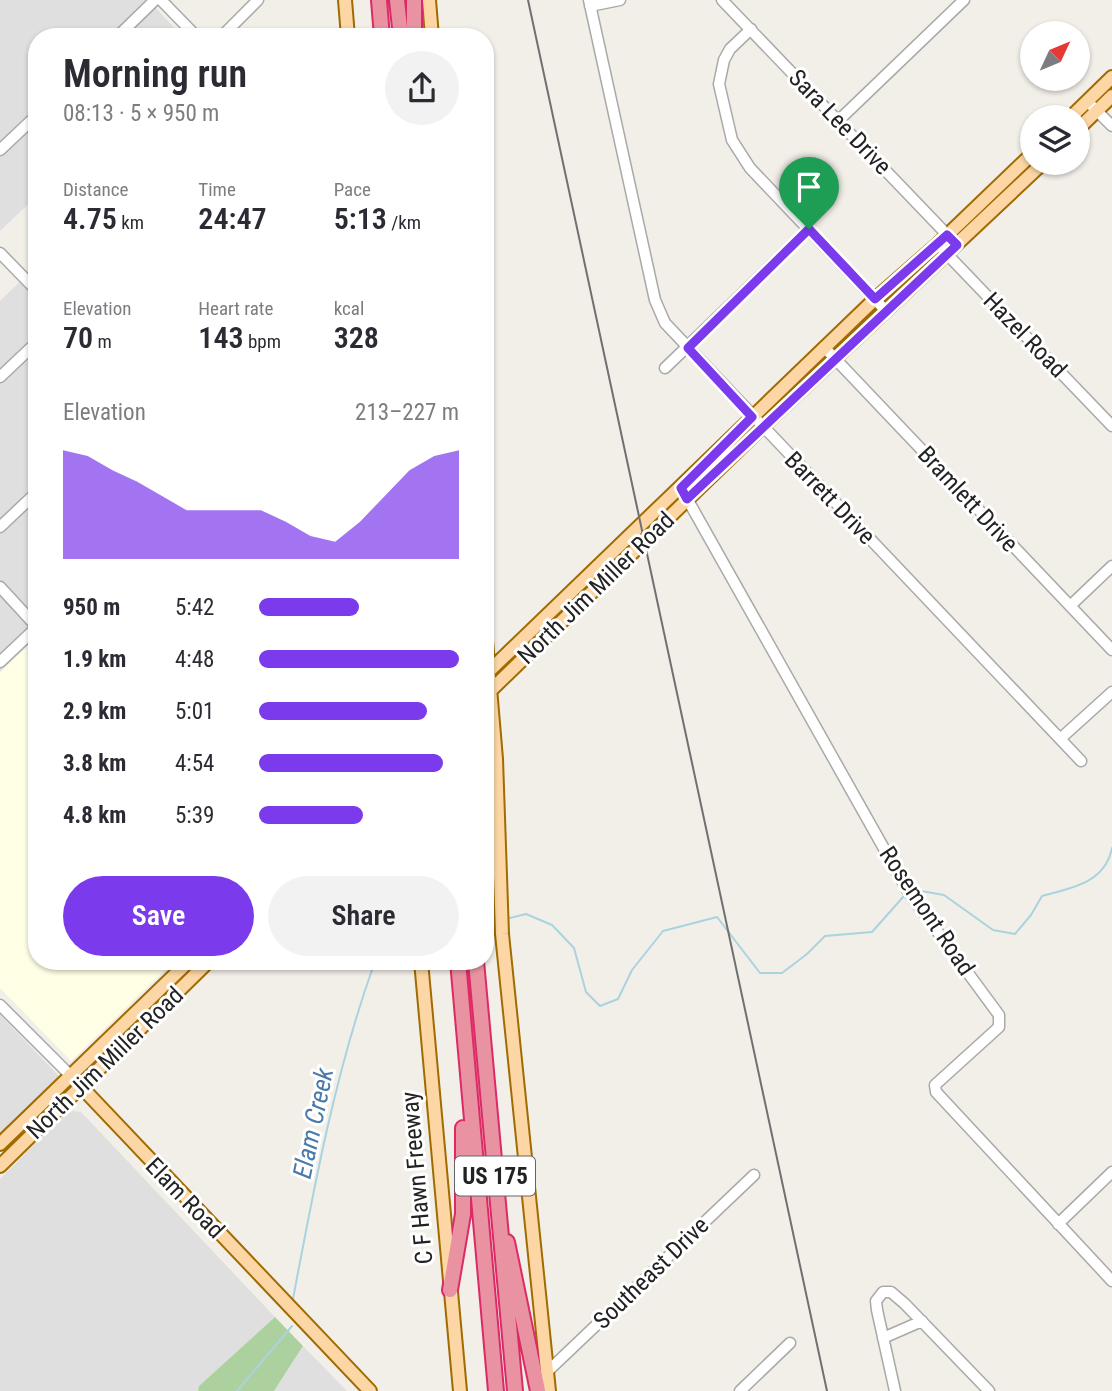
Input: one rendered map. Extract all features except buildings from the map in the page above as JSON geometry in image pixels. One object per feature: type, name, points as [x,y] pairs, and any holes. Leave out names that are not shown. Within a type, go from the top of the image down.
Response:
[{"type":"highway","points":[[379,0],[381,28]]},
{"type":"highway","points":[[397,0],[400,28]]},
{"type":"highway","points":[[414,0],[414,28]]},
{"type":"highway","name":"US 175","points":[[458,970],[496,1391]]},
{"type":"highway","name":"US 175","points":[[477,970],[514,1391]]},
{"type":"highway","points":[[450,1290],[463,1214],[462,1113],[467,1076]]},
{"type":"highway","points":[[499,1215],[513,1260],[538,1391]]},
{"type":"main road","points":[[345,0],[347,28]]},
{"type":"main road","points":[[429,0],[431,28]]},
{"type":"main road","points":[[1090,109],[1112,77]]},
{"type":"main road","points":[[1092,106],[1112,96]]},
{"type":"main road","name":"North Jim Miller Road","points":[[494,668],[835,358],[885,310],[1020,167]]},
{"type":"main road","name":"North Jim Miller Road","points":[[494,687],[684,494],[752,417],[824,347],[875,299],[947,244],[1029,175]]},
{"type":"main road","points":[[494,647],[505,651],[523,641]]},
{"type":"main road","points":[[494,743],[502,934],[549,1391]]},
{"type":"main road","name":"North Jim Miller Road","points":[[0,1144],[180,970]]},
{"type":"main road","name":"North Jim Miller Road","points":[[0,1166],[200,970]]},
{"type":"main road","name":"C F Hawn Freeway","points":[[422,970],[460,1391]]},
{"type":"main road","points":[[162,987],[172,997]]},
{"type":"main road","name":"Elam Road","points":[[69,1075],[370,1391]]},
{"type":"street","points":[[126,28],[155,0]]},
{"type":"street","points":[[161,0],[188,28]]},
{"type":"street","points":[[230,28],[258,0]]},
{"type":"street","points":[[590,3],[620,0]]},
{"type":"street","name":"Sara Lee Drive","points":[[722,0],[838,121],[947,244]]},
{"type":"street","points":[[838,121],[964,0]]},
{"type":"street","name":"Barrett Drive","points":[[590,3],[655,300],[665,323],[1081,761]]},
{"type":"street","points":[[751,29],[730,49],[721,71],[719,84],[726,124],[732,140],[750,168],[885,310]]},
{"type":"street","points":[[1092,106],[1112,126]]},
{"type":"street","points":[[0,150],[28,123]]},
{"type":"street","points":[[666,368],[809,229]]},
{"type":"street","name":"Hazel Road","points":[[947,244],[1112,426]]},
{"type":"street","points":[[0,253],[28,282]]},
{"type":"street","name":"Bramlett Drive","points":[[824,347],[1112,650]]},
{"type":"street","points":[[0,377],[28,350]]},
{"type":"street","name":"Rosemont Road","points":[[684,494],[909,892],[999,1015],[999,1027],[936,1084],[936,1092],[1112,1281]]},
{"type":"street","points":[[0,527],[28,501]]},
{"type":"street","points":[[1070,606],[1112,566]]},
{"type":"street","points":[[0,587],[28,617]]},
{"type":"street","points":[[0,662],[28,636]]},
{"type":"street","points":[[1060,738],[1112,692]]},
{"type":"street","name":"Elam Road","points":[[0,1005],[69,1075]]},
{"type":"street","points":[[1058,1223],[1112,1172]]},
{"type":"street","name":"Southeast Drive","points":[[548,1371],[754,1175]]},
{"type":"street","points":[[895,1391],[876,1301],[883,1292],[891,1292],[989,1391]]},
{"type":"street","points":[[883,1338],[922,1321]]},
{"type":"street","points":[[740,1391],[790,1343]]},
{"type":"shaded area","points":[[0,0],[148,0],[174,28],[28,28],[28,205],[0,231]]},
{"type":"shaded area","points":[[28,274],[28,646],[0,672],[0,301]]},
{"type":"shaded area","points":[[28,646],[28,970],[165,970],[71,1061],[0,988],[0,672]]},
{"type":"shaded area","points":[[0,1015],[60,1077],[0,1137]]},
{"type":"shaded area","points":[[68,1110],[81,1112],[275,1317],[199,1386],[198,1391],[0,1391],[0,1179]]},
{"type":"shaded area","points":[[303,1346],[347,1391],[274,1391]]},
{"type":"green space","points":[[275,1317],[303,1346],[274,1391],[198,1391],[199,1386]]},
{"type":"waterway","name":"Elam Creek","points":[[921,891],[944,895],[993,930],[1015,934],[1042,896],[1075,887],[1095,876],[1108,860],[1112,848]]},
{"type":"waterway","name":"Elam Creek","points":[[506,919],[526,914],[552,925],[574,948],[586,992],[600,1006],[618,999],[632,970],[663,931],[717,917],[760,973],[782,973],[825,936],[872,932],[904,896]]},
{"type":"waterway","name":"Elam Creek","points":[[293,1299],[347,1048],[372,970]]},
{"type":"waterway","name":"Elam Creek","points":[[237,1391],[292,1326]]},
{"type":"tram line","points":[[528,0],[827,1391]]},
{"type":"route","points":[[809,229],[875,299],[947,235],[957,245],[687,499],[681,488],[752,417],[688,348],[809,229]]}]
